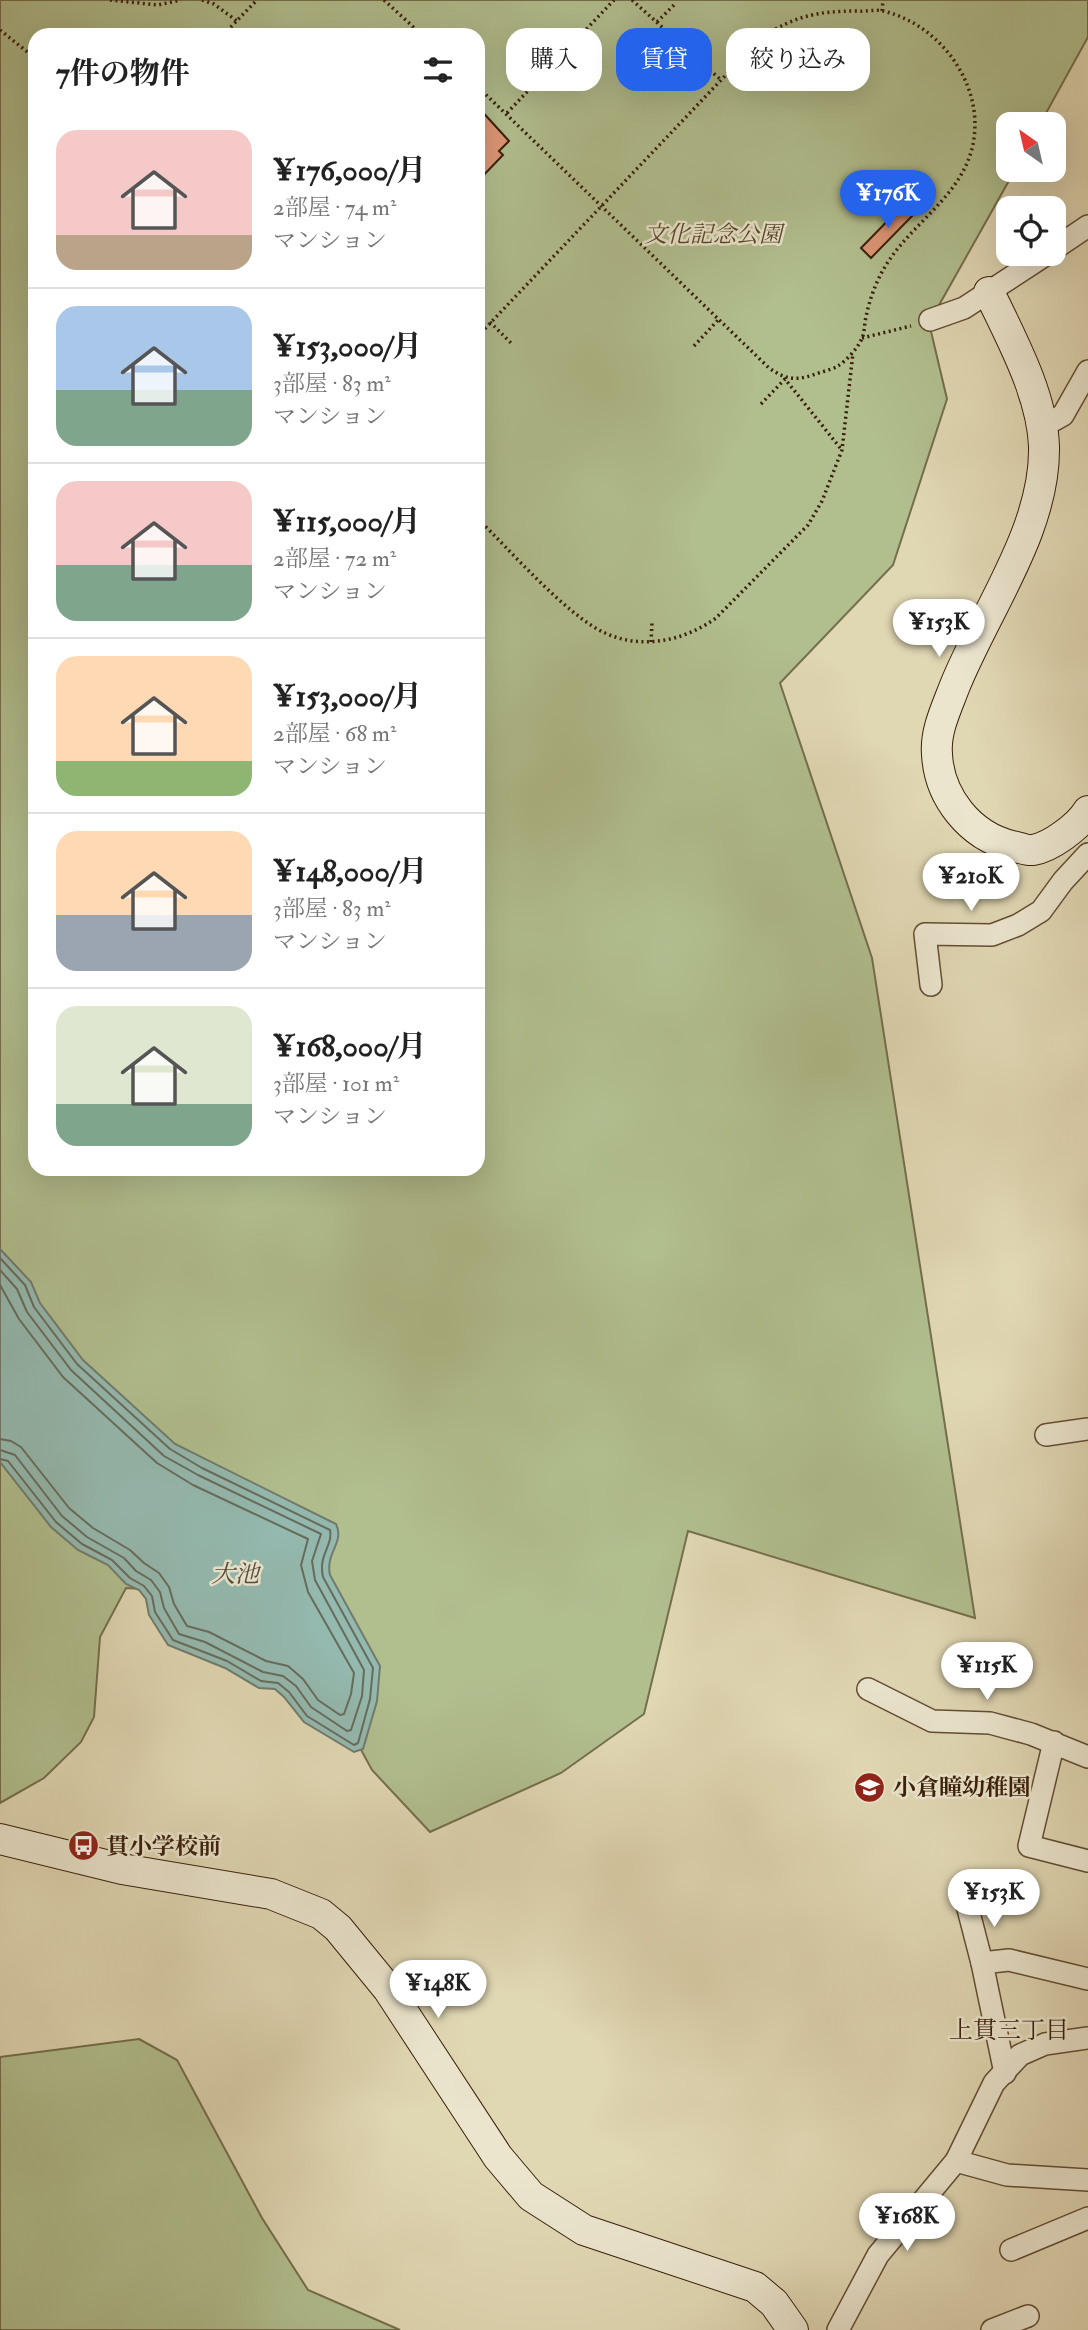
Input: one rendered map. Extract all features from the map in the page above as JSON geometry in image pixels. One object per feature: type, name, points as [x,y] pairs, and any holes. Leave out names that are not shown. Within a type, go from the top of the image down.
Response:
[{"type":"street","points":[[1066,242],[1088,226]]},
{"type":"street","points":[[930,320],[964,308],[1029,266]]},
{"type":"street","points":[[989,292],[1030,380],[1044,445],[1041,487],[1029,527],[959,676],[942,719],[936,752],[941,785],[965,820],[980,832],[1000,843],[1032,850],[1063,836],[1082,821],[1088,811]]},
{"type":"street","points":[[1040,428],[1062,415],[1088,371]]},
{"type":"street","points":[[931,985],[925,934],[992,935],[1018,925],[1041,911],[1063,881],[1088,854]]},
{"type":"street","points":[[1046,1435],[1088,1429]]},
{"type":"street","points":[[868,1689],[932,1721],[990,1724],[1054,1742],[1088,1757]]},
{"type":"street","points":[[1054,1742],[1029,1846],[1088,1861]]},
{"type":"street","points":[[0,1839],[121,1869],[271,1894],[321,1914],[338,1928],[388,1989],[498,2157],[531,2196],[584,2230],[755,2287],[774,2303],[793,2330]]},
{"type":"street","points":[[967,1905],[1005,2073]]},
{"type":"street","points":[[982,1963],[1009,1960],[1088,1979]]},
{"type":"street","points":[[838,2330],[878,2255],[956,2161],[994,2082],[1020,2055],[1045,2044],[1088,2038]]},
{"type":"street","points":[[956,2161],[1007,2175],[1088,2180]]},
{"type":"street","points":[[1011,2250],[1088,2218]]},
{"type":"street","points":[[992,2330],[1028,2316]]},
{"type":"path","points":[[110,0],[158,5],[181,0]]},
{"type":"path","points":[[202,0],[214,4],[237,21]]},
{"type":"path","points":[[230,28],[257,0]]},
{"type":"path","points":[[384,0],[414,28]]},
{"type":"path","points":[[506,113],[614,0]]},
{"type":"path","points":[[632,0],[664,28]]},
{"type":"path","points":[[882,11],[883,0]]},
{"type":"path","points":[[657,22],[675,4]]},
{"type":"path","points":[[485,329],[762,37],[785,23],[832,10],[882,11],[905,19],[931,35],[960,69],[971,91],[976,120],[974,141],[966,165],[955,184],[943,201],[891,257],[877,281],[866,316],[863,338],[853,351],[837,366],[802,379],[785,379],[761,404]]},
{"type":"path","points":[[0,30],[28,52]]},
{"type":"path","points":[[712,72],[721,80]]},
{"type":"path","points":[[485,94],[769,368],[785,379],[842,450]]},
{"type":"path","points":[[694,346],[719,319]]},
{"type":"path","points":[[863,338],[879,336],[930,320]]},
{"type":"path","points":[[491,323],[513,345]]},
{"type":"path","points":[[485,526],[580,617],[605,633],[650,642],[677,639],[698,631],[716,618],[808,525],[822,501],[842,450],[853,351]]},
{"type":"path","points":[[650,642],[652,623]]},
{"type":"green space","name":"文化記念公園","points":[[0,0],[1088,0],[1088,37],[1047,112],[996,112],[996,182],[1008,182],[1000,196],[996,196],[996,204],[929,323],[947,399],[893,565],[780,683],[872,958],[975,1618],[688,1531],[644,1714],[561,1773],[430,1832],[372,1770],[316,1667],[158,1590],[126,1588],[100,1637],[94,1717],[81,1742],[44,1778],[0,1803]]},
{"type":"green space","points":[[139,2039],[177,2060],[262,2218],[308,2290],[400,2330],[0,2330],[0,2057]]},
{"type":"water","name":"大池","points":[[0,1249],[31,1282],[40,1303],[83,1360],[175,1444],[336,1524],[338,1537],[330,1560],[330,1575],[380,1666],[377,1701],[363,1749],[354,1752],[304,1722],[275,1689],[259,1688],[225,1668],[168,1645],[149,1615],[146,1599],[139,1590],[126,1584],[108,1565],[78,1550],[51,1527],[0,1462]]},
{"type":"building","points":[[485,115],[509,141],[499,151],[503,155],[485,174]]},
{"type":"building","points":[[905,203],[915,213],[871,258],[861,248]]},
{"type":"place","name":"小倉瞳幼稚園","points":[[870,1787]]},
{"type":"place","name":"貫小学校前","points":[[83,1846]]},
{"type":"district","name":"上貫三丁目","points":[[1009,2030]]}]
